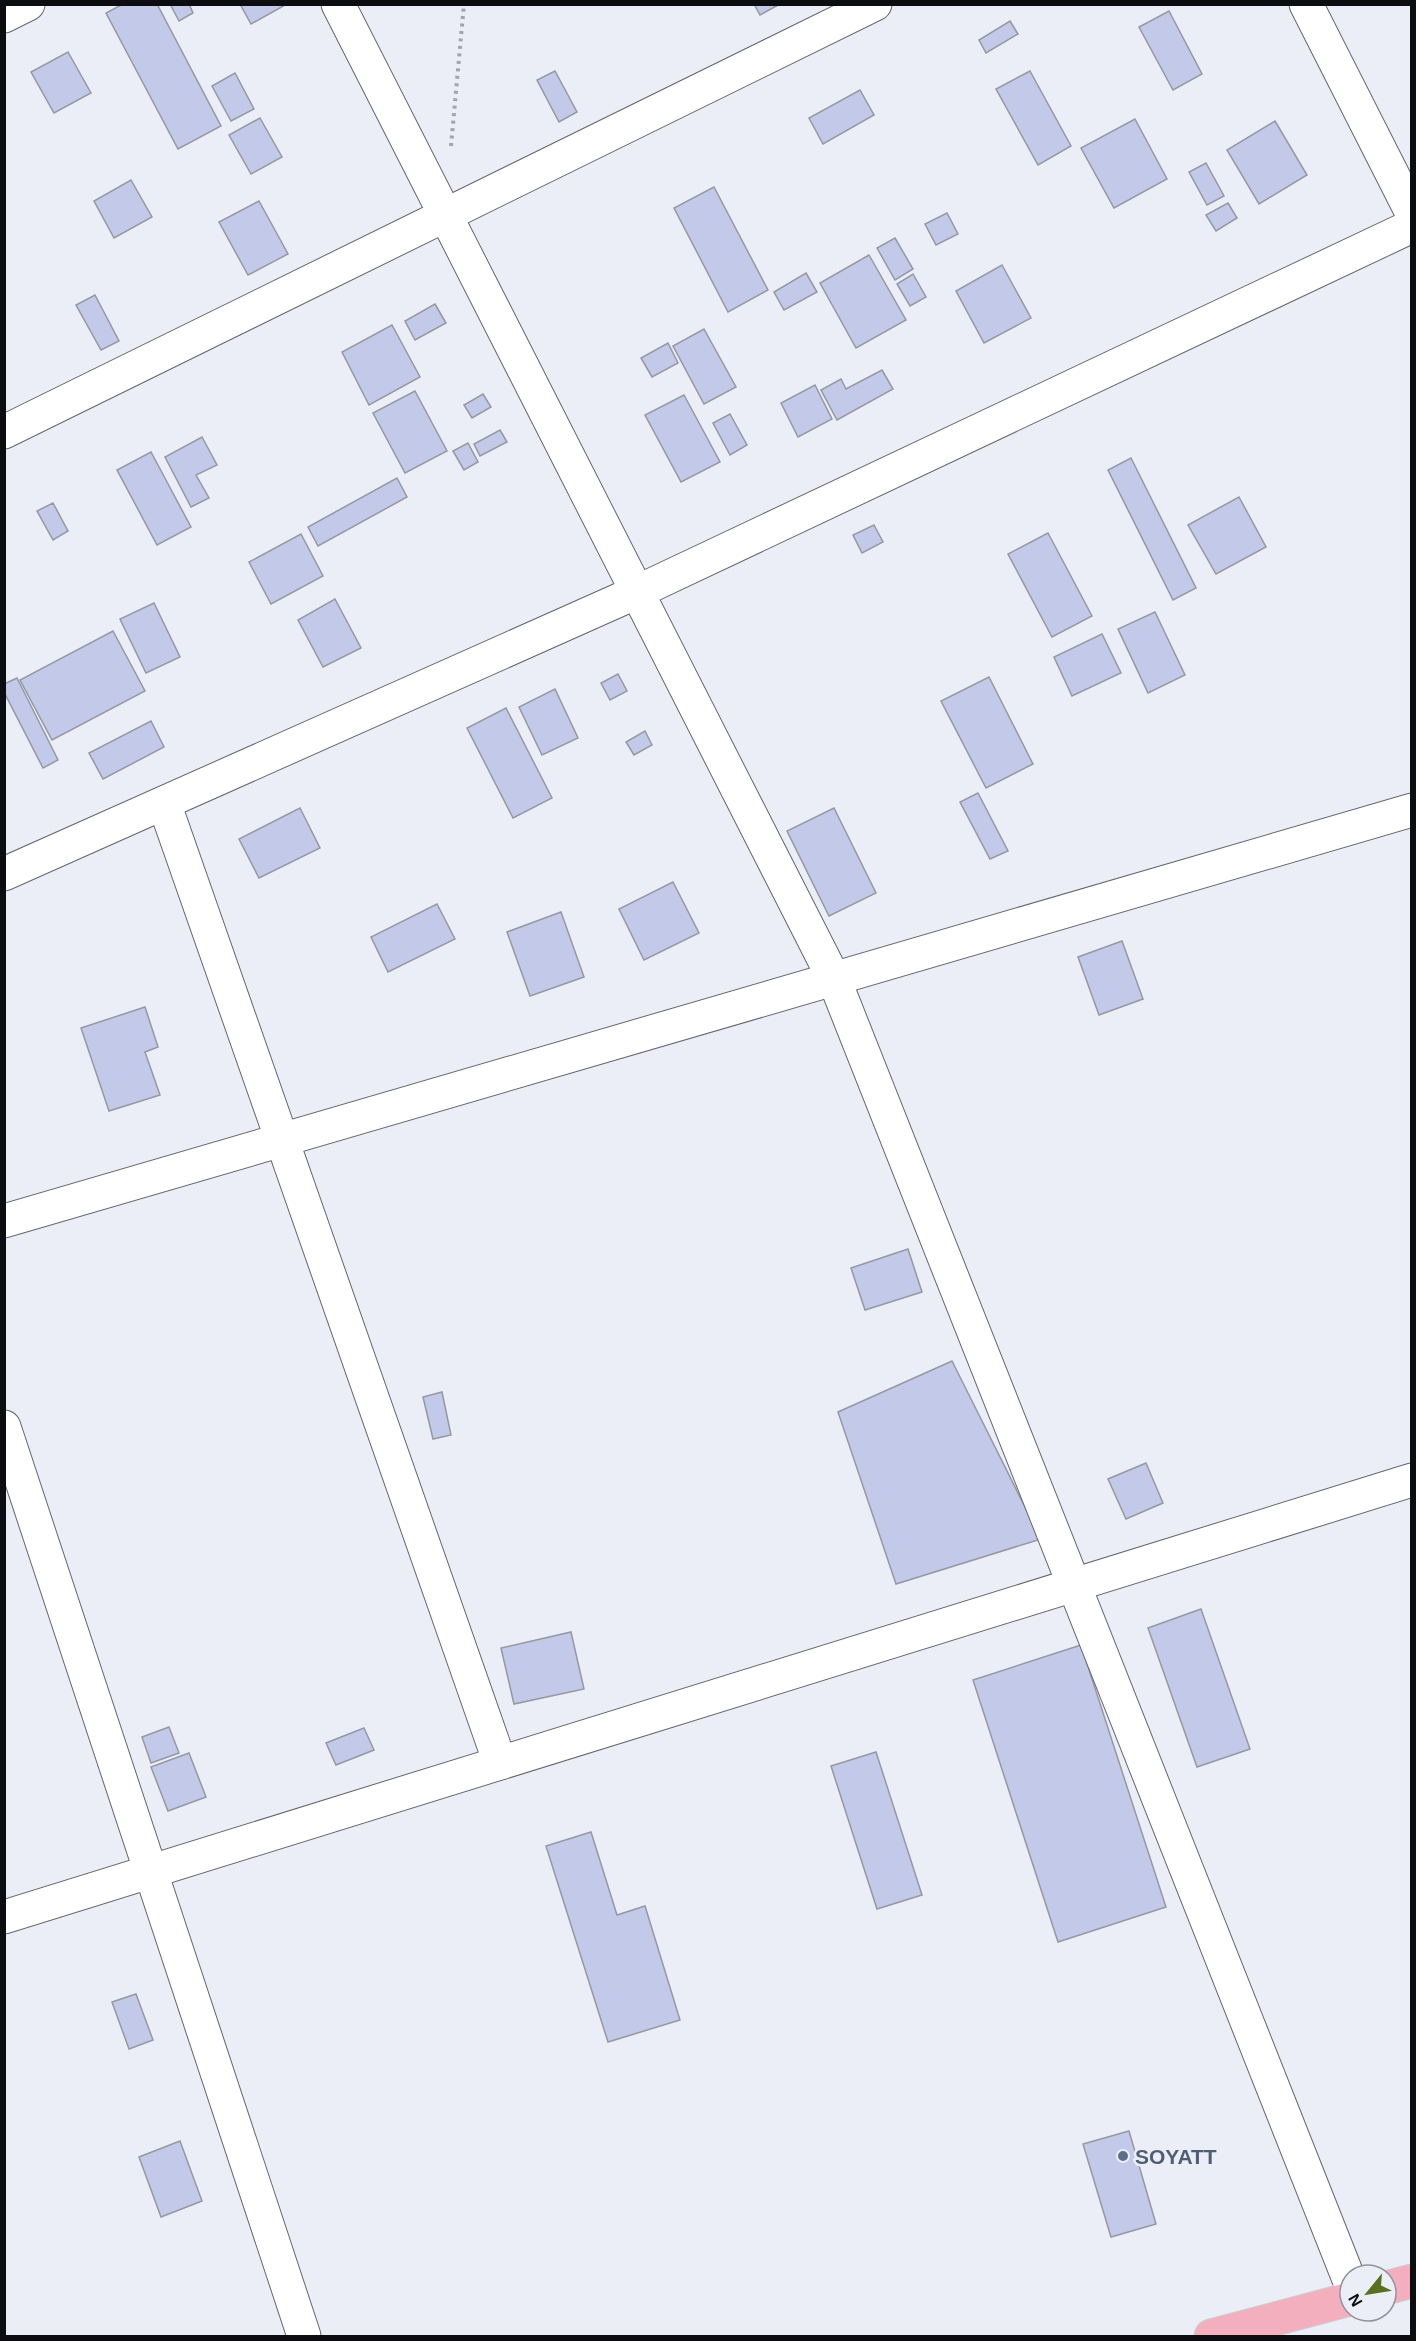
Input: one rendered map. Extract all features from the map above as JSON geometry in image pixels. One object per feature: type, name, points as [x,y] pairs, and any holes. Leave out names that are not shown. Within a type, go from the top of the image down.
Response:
[{"type":"main road","points":[[1211,2337],[1338,2302]]},
{"type":"street","points":[[4,16],[28,4]]},
{"type":"street","points":[[338,4],[834,979],[1342,2263]]},
{"type":"street","points":[[4,432],[874,4]]},
{"type":"street","points":[[1306,4],[1412,213]]},
{"type":"street","points":[[4,874],[637,592],[1412,226]]},
{"type":"street","points":[[164,803],[500,1763]]},
{"type":"street","points":[[4,1221],[1412,810]]},
{"type":"street","points":[[4,1427],[304,2337]]},
{"type":"street","points":[[4,1917],[1412,1480]]},
{"type":"path","points":[[450,157],[464,4]]},
{"type":"building","points":[[123,4],[157,4],[221,126],[178,149],[106,13]]},
{"type":"building","points":[[170,4],[189,4],[193,13],[179,21]]},
{"type":"building","points":[[240,4],[287,4],[251,24]]},
{"type":"building","points":[[754,4],[780,4],[760,15]]},
{"type":"building","points":[[1169,11],[1202,74],[1173,90],[1139,27]]},
{"type":"building","points":[[1010,21],[1018,34],[986,53],[979,40]]},
{"type":"building","points":[[68,52],[91,93],[54,113],[31,72]]},
{"type":"building","points":[[555,71],[577,112],[559,122],[537,80]]},
{"type":"building","points":[[1030,71],[1071,146],[1038,165],[996,89]]},
{"type":"building","points":[[235,73],[254,109],[231,121],[212,86]]},
{"type":"building","points":[[860,90],[874,115],[823,144],[809,118]]},
{"type":"building","points":[[260,118],[282,157],[251,174],[229,135]]},
{"type":"building","points":[[1135,119],[1167,179],[1114,208],[1081,148]]},
{"type":"building","points":[[1275,121],[1307,175],[1259,204],[1227,150]]},
{"type":"building","points":[[1206,163],[1224,196],[1207,205],[1189,172]]},
{"type":"building","points":[[131,180],[152,217],[114,238],[94,201]]},
{"type":"building","points":[[714,187],[768,290],[728,312],[674,208]]},
{"type":"building","points":[[259,201],[288,254],[248,275],[219,222]]},
{"type":"building","points":[[1228,203],[1237,218],[1216,231],[1206,215]]},
{"type":"building","points":[[947,213],[958,234],[936,245],[925,224]]},
{"type":"building","points":[[895,238],[913,269],[895,280],[877,248]]},
{"type":"building","points":[[869,255],[906,320],[856,348],[820,283]]},
{"type":"building","points":[[1002,265],[1031,318],[984,343],[956,291]]},
{"type":"building","points":[[806,273],[817,292],[784,310],[774,292]]},
{"type":"building","points":[[913,274],[926,297],[910,306],[897,284]]},
{"type":"building","points":[[95,295],[119,341],[101,350],[76,305]]},
{"type":"building","points":[[435,304],[446,323],[415,340],[405,321]]},
{"type":"building","points":[[392,325],[420,377],[369,405],[342,352]]},
{"type":"building","points":[[704,329],[736,387],[704,404],[673,346]]},
{"type":"building","points":[[668,343],[678,363],[652,377],[641,358]]},
{"type":"building","points":[[882,370],[893,389],[837,420],[821,390],[841,379],[846,389]]},
{"type":"building","points":[[815,385],[832,419],[798,437],[781,403]]},
{"type":"building","points":[[415,391],[447,451],[405,473],[373,413]]},
{"type":"building","points":[[483,394],[491,407],[472,418],[464,405]]},
{"type":"building","points":[[684,395],[720,462],[681,482],[645,415]]},
{"type":"building","points":[[730,414],[747,445],[730,455],[713,423]]},
{"type":"building","points":[[500,430],[507,442],[480,456],[474,444]]},
{"type":"building","points":[[202,437],[217,465],[196,475],[209,498],[191,507],[165,457]]},
{"type":"building","points":[[468,443],[478,462],[464,470],[453,451]]},
{"type":"building","points":[[151,452],[191,527],[157,545],[117,470]]},
{"type":"building","points":[[1131,458],[1196,588],[1173,600],[1108,470]]},
{"type":"building","points":[[397,478],[407,497],[318,546],[308,527]]},
{"type":"building","points":[[1239,497],[1266,547],[1216,574],[1188,525]]},
{"type":"building","points":[[53,503],[68,531],[53,540],[37,511]]},
{"type":"building","points":[[874,525],[883,542],[862,553],[853,535]]},
{"type":"building","points":[[1048,533],[1092,616],[1052,637],[1008,554]]},
{"type":"building","points":[[301,534],[323,576],[271,604],[249,562]]},
{"type":"building","points":[[335,599],[361,648],[323,667],[298,620]]},
{"type":"building","points":[[154,603],[180,657],[146,673],[120,619]]},
{"type":"building","points":[[1155,612],[1185,675],[1148,693],[1118,629]]},
{"type":"building","points":[[113,631],[145,691],[52,740],[20,680]]},
{"type":"building","points":[[1102,634],[1121,673],[1072,696],[1054,657]]},
{"type":"building","points":[[618,674],[627,691],[610,700],[601,683]]},
{"type":"building","points":[[989,677],[1033,764],[986,788],[941,701]]},
{"type":"building","points":[[17,678],[58,760],[43,768],[4,692],[4,684]]},
{"type":"building","points":[[555,689],[578,738],[542,755],[519,707]]},
{"type":"building","points":[[506,708],[552,798],[513,818],[467,728]]},
{"type":"building","points":[[151,721],[164,747],[103,779],[89,753]]},
{"type":"building","points":[[645,731],[652,745],[634,755],[626,742]]},
{"type":"building","points":[[978,793],[1008,851],[990,859],[960,802]]},
{"type":"building","points":[[300,808],[320,848],[259,878],[239,839]]},
{"type":"building","points":[[834,808],[876,893],[829,916],[787,831]]},
{"type":"building","points":[[673,882],[699,933],[644,960],[619,909]]},
{"type":"building","points":[[437,904],[455,939],[388,972],[371,937]]},
{"type":"building","points":[[561,912],[584,977],[530,996],[507,932]]},
{"type":"building","points":[[1122,941],[1143,999],[1099,1015],[1078,957]]},
{"type":"building","points":[[145,1007],[158,1047],[145,1052],[160,1095],[109,1111],[81,1028]]},
{"type":"building","points":[[908,1249],[922,1292],[865,1310],[851,1268]]},
{"type":"building","points":[[952,1361],[1041,1539],[896,1584],[838,1412]]},
{"type":"building","points":[[442,1392],[451,1435],[433,1439],[423,1397]]},
{"type":"building","points":[[1146,1463],[1163,1503],[1126,1519],[1108,1479]]},
{"type":"building","points":[[1201,1609],[1250,1749],[1197,1767],[1148,1628]]},
{"type":"building","points":[[571,1632],[584,1689],[514,1704],[501,1648]]},
{"type":"building","points":[[1081,1645],[1166,1907],[1058,1942],[973,1680]]},
{"type":"building","points":[[169,1727],[179,1753],[151,1763],[142,1737]]},
{"type":"building","points":[[364,1728],[374,1750],[336,1765],[326,1743]]},
{"type":"building","points":[[876,1752],[922,1895],[877,1909],[831,1766]]},
{"type":"building","points":[[189,1753],[206,1797],[168,1811],[151,1767]]},
{"type":"building","points":[[591,1832],[617,1915],[645,1906],[680,2020],[608,2042],[546,1846]]},
{"type":"building","points":[[136,1994],[153,2040],[129,2049],[112,2002]]},
{"type":"building","points":[[1129,2131],[1156,2224],[1111,2237],[1083,2144]]},
{"type":"building","points":[[180,2141],[202,2201],[161,2217],[139,2157]]},
{"type":"place","name":"SOYATT","points":[[1123,2156]]}]
